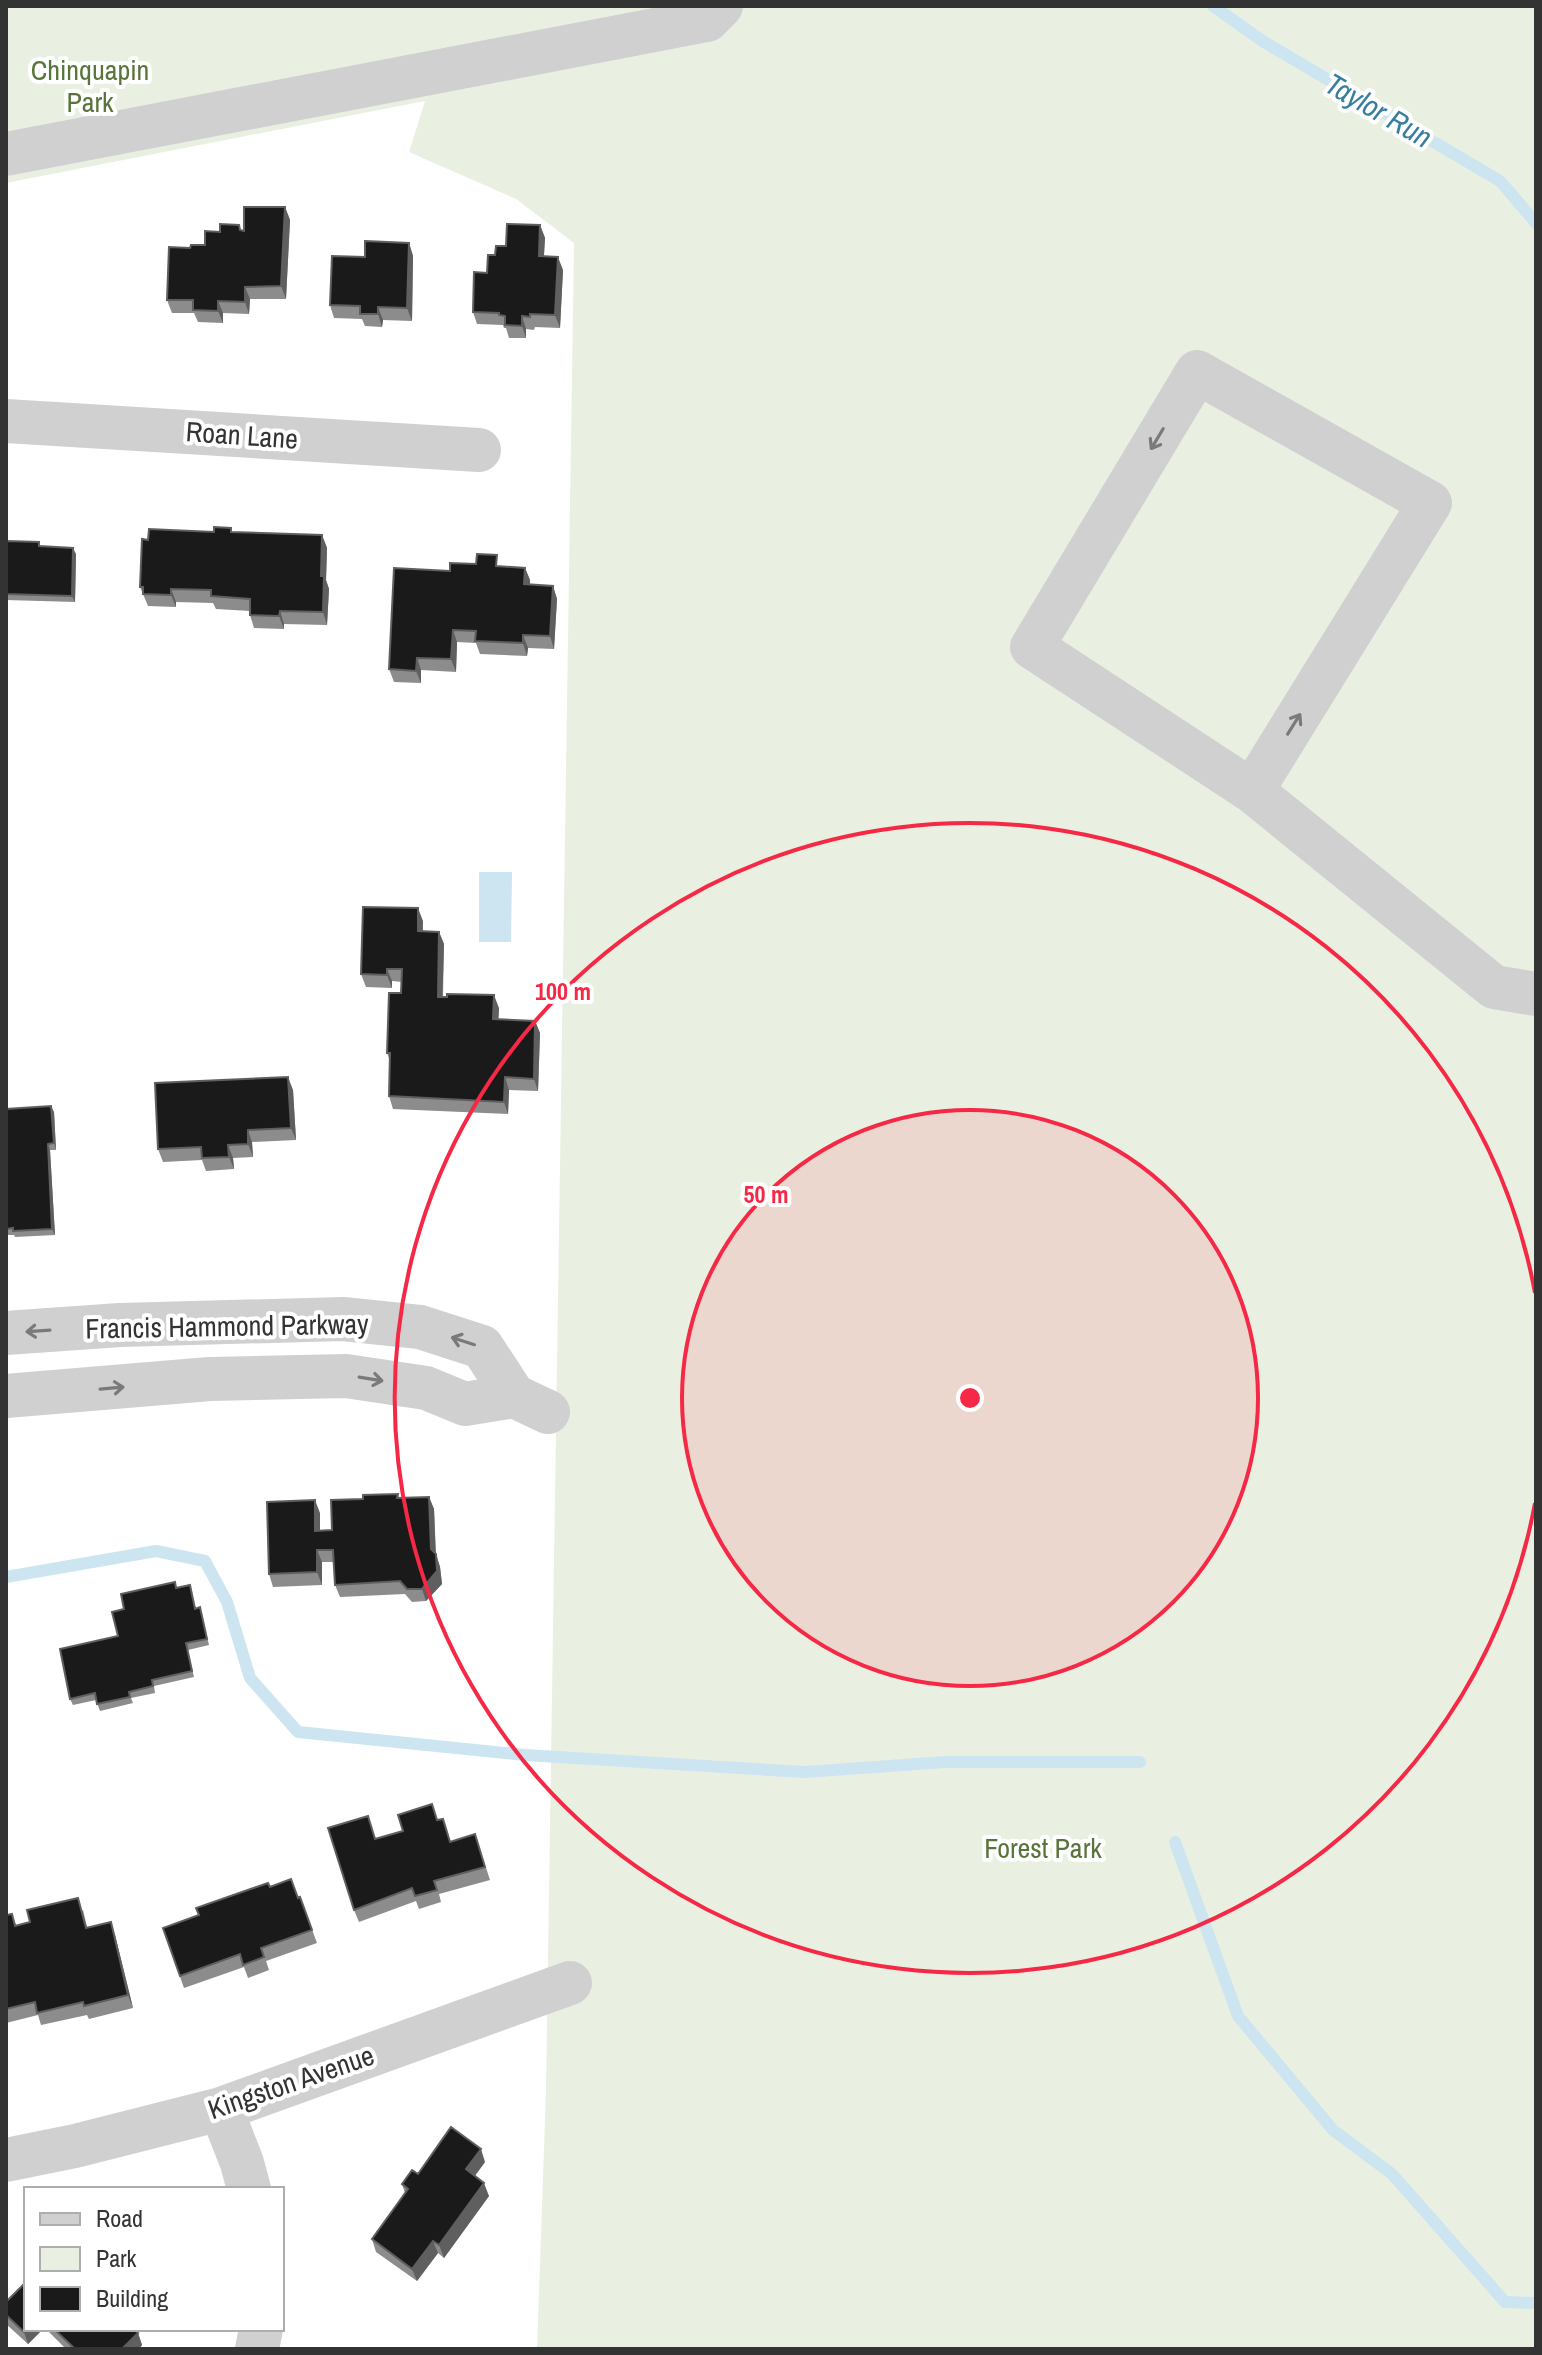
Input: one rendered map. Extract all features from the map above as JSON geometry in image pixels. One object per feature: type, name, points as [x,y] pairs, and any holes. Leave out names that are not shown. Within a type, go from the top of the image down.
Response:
[{"type":"street","points":[[6,154],[707,20],[721,6]]},
{"type":"street","points":[[1252,791],[1430,503],[1197,372],[1032,647],[1252,791],[1494,987],[1536,994]]},
{"type":"street","name":"Roan Lane","points":[[6,421],[479,450]]},
{"type":"street","name":"Francis Hammond Parkway","points":[[6,1333],[120,1325],[343,1319],[420,1327],[482,1347],[531,1404],[465,1404],[426,1388],[346,1376],[210,1379],[6,1396]]},
{"type":"street","name":"Kingston Avenue","points":[[6,2160],[221,2109],[570,1983]]},
{"type":"street","points":[[221,2109],[248,2187]]},
{"type":"green space","name":"Forest Park","points":[[6,6],[1536,6],[1536,2349],[537,2349],[546,2091],[574,243],[516,199],[409,152],[425,101],[6,183]]},
{"type":"water","points":[[479,872],[512,872],[511,942],[479,942]]},
{"type":"building","points":[[244,207],[285,207],[281,286],[245,287],[245,302],[218,301],[218,311],[193,310],[193,300],[167,300],[169,247],[205,245],[205,231],[220,232],[220,224],[239,225],[240,230],[244,231]]},
{"type":"building","points":[[507,224],[540,225],[539,256],[558,257],[555,315],[522,316],[522,326],[505,325],[505,316],[499,313],[473,312],[474,272],[487,273],[488,255],[495,255],[496,246],[506,246]]},
{"type":"building","points":[[365,241],[409,243],[407,308],[378,307],[378,314],[360,314],[360,306],[330,305],[332,256],[365,257]]},
{"type":"building","points":[[214,527],[231,528],[231,532],[322,535],[323,612],[280,611],[279,616],[250,615],[250,599],[211,596],[211,590],[171,589],[171,595],[143,594],[143,587],[140,587],[142,539],[148,540],[149,529],[214,532]]},
{"type":"building","points":[[6,541],[39,542],[39,546],[73,548],[72,596],[6,594]]},
{"type":"building","points":[[477,554],[497,555],[496,566],[525,568],[524,584],[553,586],[550,636],[523,635],[523,643],[475,641],[476,631],[453,630],[451,659],[417,658],[416,671],[389,669],[394,568],[450,571],[450,563],[476,564]]},
{"type":"building","points":[[363,907],[418,908],[418,931],[439,932],[438,997],[447,997],[447,994],[494,995],[493,1019],[535,1021],[534,1079],[505,1077],[504,1102],[389,1096],[389,993],[401,993],[402,969],[387,969],[387,975],[361,974]]},
{"type":"building","points":[[288,1077],[291,1128],[248,1130],[248,1144],[228,1145],[229,1157],[202,1158],[201,1147],[158,1149],[155,1083]]},
{"type":"building","points":[[51,1106],[54,1143],[48,1144],[52,1229],[6,1229],[6,1109]]},
{"type":"building","points":[[398,1494],[397,1498],[429,1497],[431,1549],[436,1554],[437,1571],[422,1589],[407,1589],[400,1581],[335,1585],[333,1550],[317,1550],[317,1572],[269,1574],[267,1502],[315,1500],[315,1531],[332,1530],[331,1500]]},
{"type":"building","points":[[175,1582],[176,1588],[190,1585],[195,1609],[200,1607],[207,1639],[186,1643],[192,1671],[152,1680],[153,1686],[129,1692],[130,1697],[97,1704],[95,1693],[70,1699],[60,1649],[118,1636],[112,1612],[124,1609],[121,1594]]},
{"type":"building","points":[[432,1804],[437,1820],[443,1819],[450,1842],[475,1834],[485,1867],[434,1881],[437,1890],[415,1896],[412,1888],[354,1910],[328,1828],[368,1816],[375,1839],[403,1831],[398,1815]]},
{"type":"building","points":[[291,1879],[312,1930],[261,1948],[264,1957],[243,1965],[240,1954],[180,1976],[163,1928],[199,1915],[196,1908],[268,1883],[270,1887]]},
{"type":"building","points":[[78,1898],[86,1928],[111,1922],[128,1995],[37,2013],[35,2002],[6,2009],[6,1915],[12,1914],[15,1926],[30,1922],[27,1910]]},
{"type":"building","points":[[451,2127],[481,2149],[466,2169],[484,2183],[439,2245],[433,2241],[412,2269],[372,2239],[408,2189],[402,2184],[412,2170],[418,2174]]},
{"type":"building","points":[[24,2284],[24,2332],[6,2315],[6,2302]]},
{"type":"building","points":[[56,2331],[138,2333],[122,2349],[75,2349]]},
{"type":"waterway","name":"Taylor Run","points":[[1213,6],[1264,42],[1500,181],[1536,223]]},
{"type":"waterway","points":[[6,1577],[156,1551],[205,1561],[227,1602],[250,1678],[298,1732],[525,1755],[805,1772],[945,1762],[1140,1762]]},
{"type":"waterway","points":[[1175,1842],[1238,2016],[1333,2130],[1392,2174],[1505,2302],[1536,2303]]},
{"type":"park label","name":"Chinquapin Park","points":[[90,86]]}]
